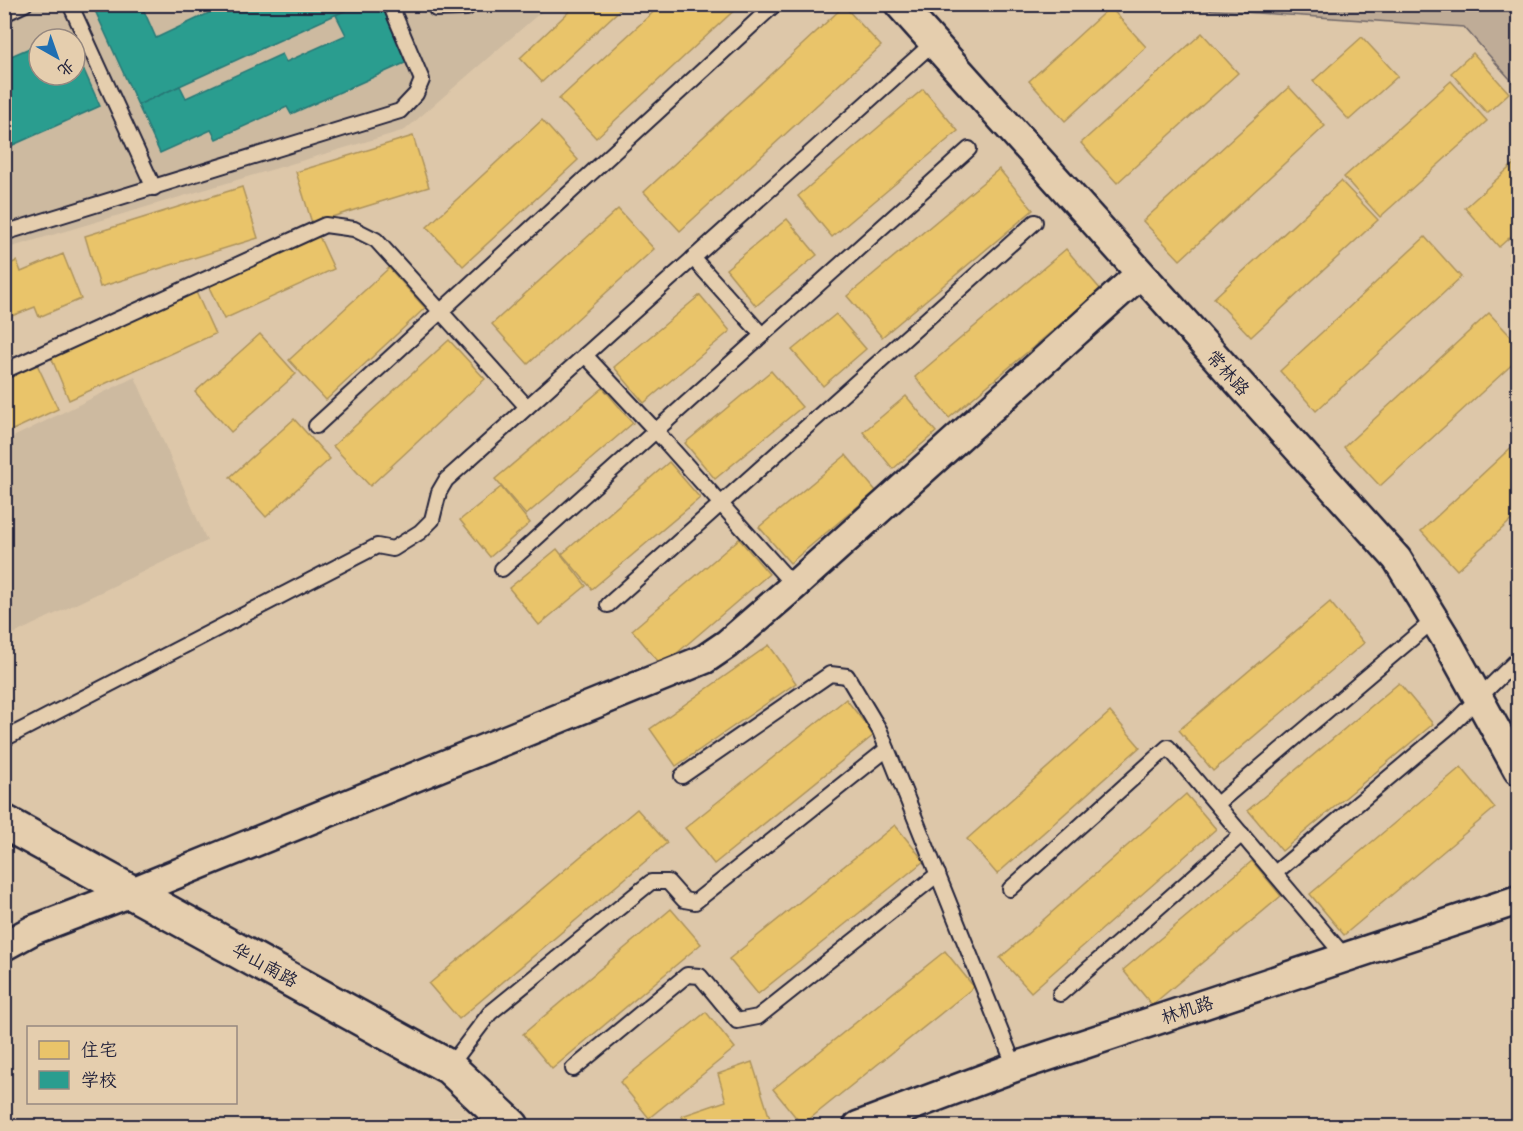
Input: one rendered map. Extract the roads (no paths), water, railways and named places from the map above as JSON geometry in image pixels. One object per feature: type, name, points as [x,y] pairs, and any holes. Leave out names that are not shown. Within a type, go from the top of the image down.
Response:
[{"type":"street","name":"常林路","points":[[899,4],[1396,559],[1434,620],[1518,770]]},
{"type":"street","points":[[4,946],[33,930],[705,659],[728,644],[794,586],[1140,274]]},
{"type":"street","name":"华山南路","points":[[4,822],[449,1066],[512,1126]]},
{"type":"street","name":"林机路","points":[[858,1126],[1015,1067],[1518,900]]},
{"type":"lane","points":[[4,14],[25,4]]},
{"type":"lane","points":[[70,4],[154,188]]},
{"type":"lane","points":[[4,233],[400,111],[416,94],[422,80],[390,4]]},
{"type":"lane","points":[[434,4],[436,9],[467,8],[471,4]]},
{"type":"lane","points":[[315,426],[776,4]]},
{"type":"lane","points":[[4,739],[377,546],[393,549],[420,532],[432,519],[439,492],[446,480],[933,43]]},
{"type":"lane","points":[[502,569],[969,149]]},
{"type":"lane","points":[[608,605],[1035,222]]},
{"type":"lane","points":[[4,371],[325,225],[354,229],[376,240],[527,407]]},
{"type":"lane","points":[[693,258],[762,335]]},
{"type":"lane","points":[[585,355],[794,586]]},
{"type":"lane","points":[[1217,804],[1434,620]]},
{"type":"lane","points":[[1275,873],[1449,727],[1518,659]]},
{"type":"lane","points":[[682,776],[830,674],[847,676],[880,732],[1015,1067]]},
{"type":"lane","points":[[1010,889],[1168,747],[1345,957]]},
{"type":"lane","points":[[449,1066],[490,1013],[651,882],[669,882],[684,900],[695,902],[887,749]]},
{"type":"lane","points":[[1060,994],[1242,834]]},
{"type":"lane","points":[[573,1069],[687,975],[700,976],[737,1021],[758,1017],[938,874]]}]
